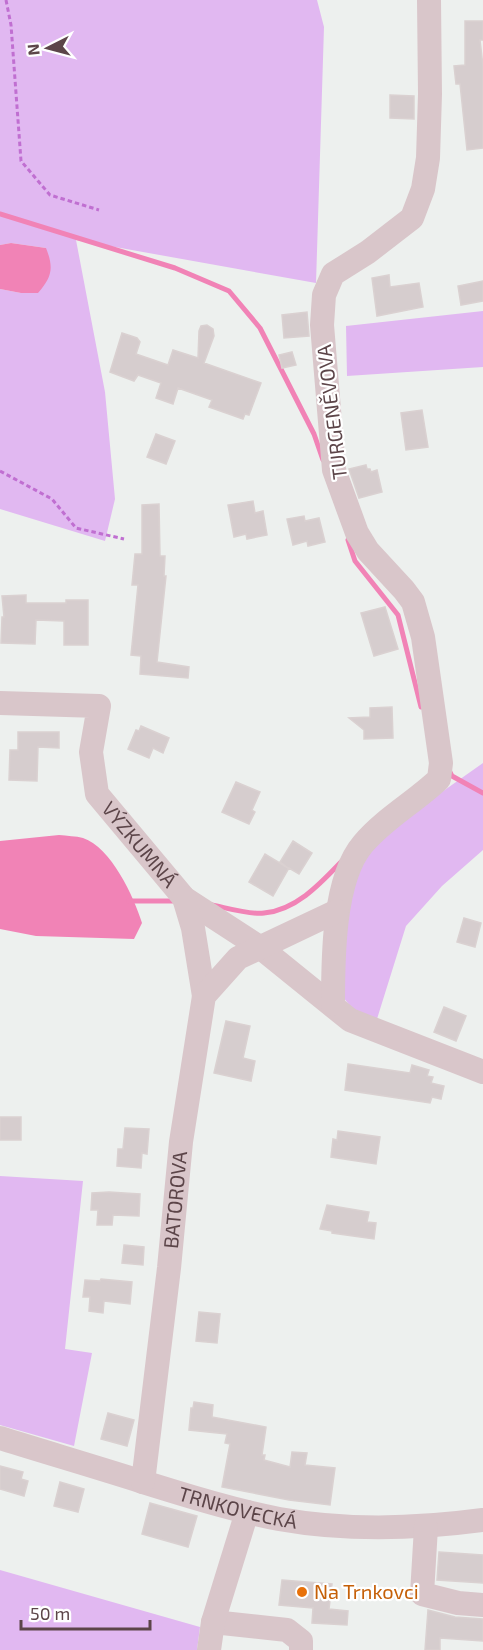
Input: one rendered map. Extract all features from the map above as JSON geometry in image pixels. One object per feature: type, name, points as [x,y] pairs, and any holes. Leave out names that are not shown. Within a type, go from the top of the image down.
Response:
[{"type":"street","name":"TURGENĚVOVA","points":[[337,910],[355,855],[364,843],[392,816],[418,799],[440,779],[441,764],[423,637],[413,602],[405,590],[368,551],[357,533],[334,470],[322,325],[324,295],[333,274],[368,252],[412,218],[423,189],[429,147],[429,0]]},
{"type":"street","name":"VÝZKUMNÁ","points":[[0,704],[99,706],[91,752],[97,794],[184,898],[261,948],[333,1004]]},
{"type":"street","points":[[184,898],[193,928],[204,996]]},
{"type":"street","points":[[204,996],[238,958],[337,910]]},
{"type":"street","points":[[337,910],[333,1004],[350,1020],[483,1072]]},
{"type":"street","name":"BATOROVA","points":[[143,1482],[169,1268],[181,1142],[204,996]]},
{"type":"street","name":"TRNKOVECKÁ","points":[[0,1438],[247,1512],[314,1524],[426,1527],[483,1520]]},
{"type":"street","points":[[209,1650],[213,1622],[247,1512]]},
{"type":"street","points":[[426,1527],[422,1594],[458,1603],[483,1605]]},
{"type":"street","points":[[213,1622],[287,1630],[302,1641],[301,1650]]},
{"type":"path","points":[[6,0],[21,161],[50,195],[99,210]]},
{"type":"path","points":[[0,471],[52,499],[76,528],[124,539]]},
{"type":"shaded area","points":[[0,0],[317,0],[324,27],[316,283],[76,240],[105,392],[115,499],[105,541],[0,509],[0,289],[21,293],[46,248],[11,243],[0,245]]},
{"type":"shaded area","points":[[11,243],[46,248],[51,267],[49,277],[38,293],[0,289],[0,245]]},
{"type":"shaded area","points":[[483,311],[483,367],[347,376],[346,326]]},
{"type":"shaded area","points":[[483,763],[483,850],[442,886],[406,926],[377,1019],[356,1013],[338,991],[343,910],[363,855],[388,830]]},
{"type":"shaded area","points":[[59,835],[80,837],[93,843],[112,862],[127,887],[142,923],[134,939],[36,936],[0,929],[0,841]]},
{"type":"shaded area","points":[[0,1176],[83,1181],[65,1349],[92,1353],[74,1446],[0,1425]]},
{"type":"shaded area","points":[[0,1570],[200,1627],[197,1650],[0,1650]]},
{"type":"building","points":[[465,21],[483,21],[483,40],[480,40],[483,66],[483,148],[467,150],[460,84],[456,84],[454,66],[465,65]]},
{"type":"building","points":[[390,95],[414,96],[414,119],[390,118]]},
{"type":"building","points":[[389,275],[390,287],[419,283],[423,307],[377,316],[372,278]]},
{"type":"building","points":[[483,281],[483,301],[461,305],[458,286]]},
{"type":"building","points":[[307,312],[309,336],[284,338],[282,315]]},
{"type":"building","points":[[207,325],[213,329],[214,336],[204,363],[261,383],[249,415],[245,414],[243,419],[209,407],[212,400],[178,388],[173,404],[156,398],[161,383],[138,375],[134,381],[110,372],[122,333],[137,338],[140,342],[136,354],[168,365],[173,350],[198,358],[199,331],[201,326]]},
{"type":"building","points":[[292,352],[296,365],[282,368],[279,355]]},
{"type":"building","points":[[422,410],[428,447],[406,450],[401,413]]},
{"type":"building","points":[[156,434],[175,441],[166,464],[147,457]]},
{"type":"building","points":[[366,465],[371,472],[377,470],[382,492],[359,498],[349,469]]},
{"type":"building","points":[[253,501],[255,513],[263,511],[267,535],[247,539],[246,534],[234,537],[228,505]]},
{"type":"building","points":[[159,504],[160,556],[165,556],[164,576],[166,576],[157,662],[189,667],[188,678],[140,674],[141,656],[131,655],[138,585],[132,585],[135,554],[142,554],[142,505]]},
{"type":"building","points":[[304,516],[305,521],[319,518],[325,542],[308,546],[307,541],[293,545],[287,519]]},
{"type":"building","points":[[26,595],[26,603],[66,603],[66,600],[88,600],[88,645],[64,645],[64,621],[36,620],[35,644],[1,643],[2,617],[4,617],[2,596]]},
{"type":"building","points":[[385,607],[398,649],[374,656],[361,613]]},
{"type":"building","points":[[392,707],[393,738],[364,739],[364,730],[349,718],[370,717],[370,708]]},
{"type":"building","points":[[141,726],[169,738],[163,753],[153,748],[149,758],[128,749],[136,730],[139,731]]},
{"type":"building","points":[[18,732],[59,732],[59,748],[38,747],[37,781],[9,780],[10,750],[18,750]]},
{"type":"building","points":[[236,782],[260,792],[249,824],[222,812]]},
{"type":"building","points":[[293,841],[312,853],[299,874],[289,868],[273,896],[249,882],[265,854],[288,868],[280,862]]},
{"type":"building","points":[[464,918],[481,923],[475,947],[457,942]]},
{"type":"building","points":[[444,1007],[466,1016],[456,1041],[434,1032]]},
{"type":"building","points":[[226,1021],[250,1026],[243,1058],[255,1061],[251,1081],[214,1073]]},
{"type":"building","points":[[348,1064],[410,1073],[412,1065],[429,1070],[427,1076],[433,1077],[431,1083],[444,1086],[441,1099],[432,1097],[430,1103],[345,1090]]},
{"type":"building","points":[[0,1117],[21,1117],[21,1140],[0,1140]]},
{"type":"building","points":[[125,1128],[149,1129],[147,1154],[142,1153],[141,1168],[117,1166],[118,1149],[123,1149]]},
{"type":"building","points":[[338,1131],[380,1137],[376,1164],[331,1157],[333,1139],[337,1140]]},
{"type":"building","points":[[92,1193],[140,1194],[139,1216],[113,1215],[112,1225],[97,1225],[98,1210],[91,1210]]},
{"type":"building","points":[[327,1205],[369,1212],[367,1222],[376,1223],[374,1239],[320,1229]]},
{"type":"building","points":[[124,1245],[144,1247],[143,1265],[122,1263]]},
{"type":"building","points":[[101,1279],[132,1282],[130,1304],[104,1301],[103,1313],[89,1311],[90,1297],[83,1297],[85,1280],[100,1281]]},
{"type":"building","points":[[199,1312],[220,1314],[217,1343],[196,1341]]},
{"type":"building","points":[[194,1402],[213,1405],[212,1417],[266,1427],[262,1455],[265,1455],[264,1460],[290,1467],[292,1452],[307,1453],[305,1465],[335,1468],[330,1505],[289,1500],[222,1487],[230,1444],[225,1443],[227,1434],[189,1430],[191,1408]]},
{"type":"building","points":[[108,1413],[134,1420],[127,1446],[101,1439]]},
{"type":"building","points":[[0,1466],[23,1472],[21,1479],[28,1481],[24,1496],[0,1489]]},
{"type":"building","points":[[60,1482],[84,1489],[78,1512],[54,1506]]},
{"type":"building","points":[[150,1503],[197,1516],[188,1547],[142,1534]]},
{"type":"building","points":[[439,1552],[483,1555],[483,1583],[437,1580]]},
{"type":"building","points":[[282,1580],[332,1584],[329,1609],[348,1611],[347,1625],[312,1623],[313,1608],[279,1605]]},
{"type":"building","points":[[428,1610],[455,1617],[483,1619],[483,1641],[440,1638],[440,1650],[425,1650]]},
{"type":"waterway","points":[[0,214],[175,268],[229,291],[260,328],[314,434],[323,460]]},
{"type":"waterway","points":[[348,540],[355,561],[398,615],[421,707]]},
{"type":"waterway","points":[[449,770],[452,776],[483,793]]},
{"type":"waterway","points":[[212,905],[252,913],[276,911],[307,895],[341,862]]},
{"type":"waterway","points":[[129,901],[177,901]]},
{"type":"place","name":"Na Trnkovci","points":[[302,1592]]}]
